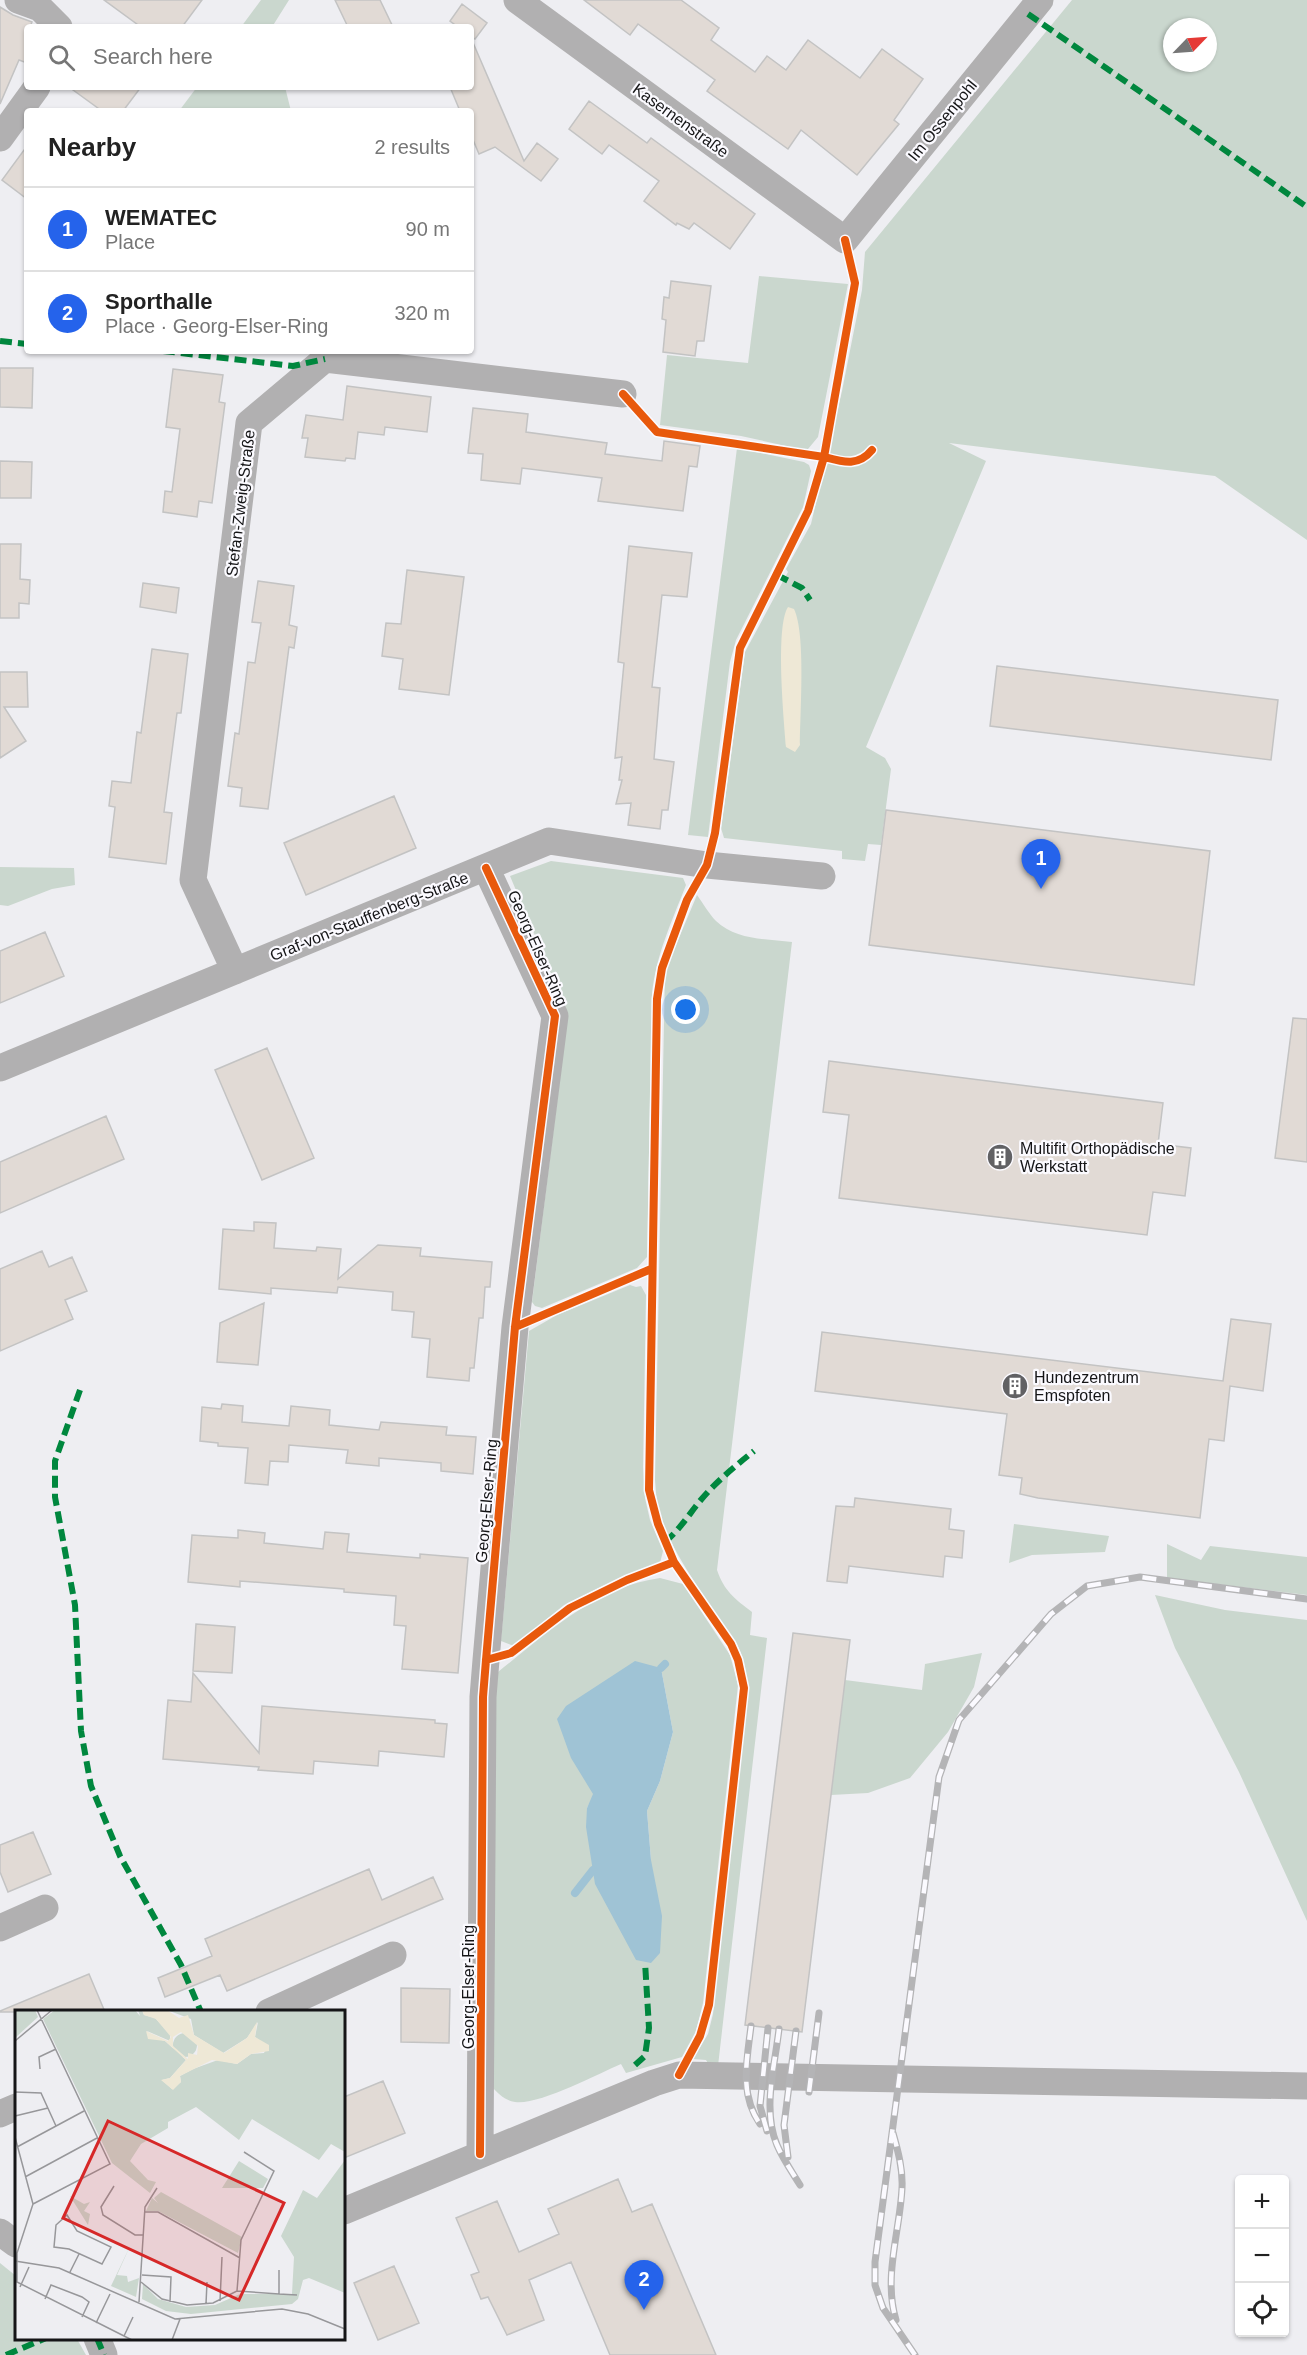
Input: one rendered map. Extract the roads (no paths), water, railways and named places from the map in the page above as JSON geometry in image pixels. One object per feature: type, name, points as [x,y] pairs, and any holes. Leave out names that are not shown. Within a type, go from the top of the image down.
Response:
[{"type":"street","points":[[18,0],[40,8],[56,24]]},
{"type":"street","name":"Kasernenstraße","points":[[517,0],[845,240]]},
{"type":"street","name":"Im Ossenpohl","points":[[845,240],[1040,0]]},
{"type":"street","points":[[0,138],[36,90]]},
{"type":"street","name":"Stefan-Zweig-Straße","points":[[235,971],[193,880],[249,423],[326,355],[623,394]]},
{"type":"street","name":"Graf-von-Stauffenberg-Straße","points":[[0,1068],[549,841],[707,865],[822,876]]},
{"type":"street","name":"Georg-Elser-Ring","points":[[480,2154],[483,1697],[514,1327],[555,1016],[486,868]]},
{"type":"street","points":[[0,1928],[45,1908]]},
{"type":"street","points":[[273,2010],[393,1956]]},
{"type":"street","points":[[345,2211],[679,2074],[1307,2086]]},
{"type":"street","points":[[0,2114],[15,2107]]},
{"type":"street","points":[[0,2232],[15,2243]]},
{"type":"street","points":[[98,2340],[104,2355]]},
{"type":"water","points":[[635,1661],[661,1668],[673,1732],[660,1781],[647,1811],[651,1860],[662,1916],[660,1953],[651,1963],[636,1960],[595,1884],[586,1827],[587,1808],[593,1794],[571,1758],[557,1719],[566,1706]]},
{"type":"waterway","points":[[661,1668],[665,1664]]},
{"type":"waterway","points":[[575,1893],[593,1870]]},
{"type":"railway","points":[[915,2355],[883,2308],[875,2285],[875,2262],[939,1777],[959,1720],[1051,1614],[1087,1586],[1140,1577],[1307,1599]]},
{"type":"railway","points":[[809,2092],[819,2013]]},
{"type":"railway","points":[[751,2026],[746,2076],[747,2089],[753,2113],[760,2124]]},
{"type":"railway","points":[[767,2131],[760,2106],[768,2028]]},
{"type":"railway","points":[[779,2029],[771,2087],[770,2117],[777,2145],[800,2185]]},
{"type":"railway","points":[[788,2157],[784,2125],[796,2031]]},
{"type":"railway","points":[[893,2133],[900,2160],[902,2181],[891,2287],[896,2320]]},
{"type":"place","name":"WEMATEC","points":[[1041,889]]},
{"type":"place","name":"Multifit Orthopädische Werkstatt","points":[[1000,1157]]},
{"type":"place","name":"Hundezentrum Emspfoten","points":[[1015,1386]]},
{"type":"place","name":"Sporthalle","points":[[644,2310]]}]
